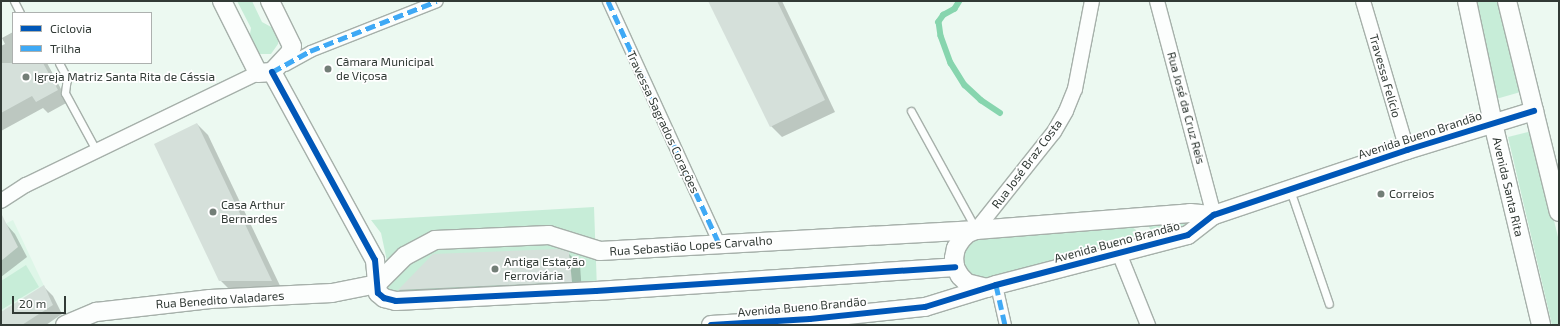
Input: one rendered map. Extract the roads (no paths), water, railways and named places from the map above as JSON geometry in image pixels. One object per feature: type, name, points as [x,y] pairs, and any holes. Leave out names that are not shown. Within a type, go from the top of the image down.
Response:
[{"type":"street","points":[[222,1],[375,260],[378,293],[384,298],[396,301],[955,267]]},
{"type":"street","points":[[265,72],[290,53],[292,46],[270,1]]},
{"type":"street","points":[[1,201],[26,185],[96,150],[310,51],[437,1]]},
{"type":"street","name":"Travessa Sagrados Corações","points":[[608,1],[719,243]]},
{"type":"street","name":"Rua José Braz Costa","points":[[976,230],[1054,132],[1066,111],[1075,89],[1092,1]]},
{"type":"street","name":"Rua José da Cruz Reis","points":[[1157,1],[1214,215]]},
{"type":"street","name":"Travessa Felício","points":[[1363,1],[1407,150]]},
{"type":"street","name":"Avenida Santa Rita","points":[[1467,1],[1493,123],[1541,325]]},
{"type":"street","points":[[1507,1],[1559,212]]},
{"type":"street","name":"Avenida Bueno Brandão","points":[[711,325],[810,322],[925,307],[992,287],[1188,235],[1214,215],[1407,150],[1534,111]]},
{"type":"street","name":"Rua Sebastião Lopes Carvalho","points":[[377,284],[405,256],[435,240],[550,235],[600,251],[719,243],[976,230],[1190,213],[1214,215]]},
{"type":"street","points":[[1134,218],[1145,229],[1145,241],[1127,251],[1148,325]]},
{"type":"street","points":[[976,230],[960,240],[956,248],[954,258],[955,267],[960,276],[967,283],[992,287],[1005,325]]},
{"type":"street","name":"Rua Benedito Valadares","points":[[65,325],[96,312],[210,299],[332,293],[377,284]]},
{"type":"lane","points":[[14,1],[20,12]]},
{"type":"lane","points":[[59,64],[67,78],[65,92],[96,150]]},
{"type":"lane","points":[[911,111],[976,230]]},
{"type":"lane","points":[[1290,190],[1329,304]]},
{"type":"waterway","points":[[960,1],[955,9],[944,15],[939,22],[941,36],[951,63],[965,85],[981,100],[1000,113]]},
{"type":"place","name":"Câmara Municipal de Viçosa","points":[[328,69]]},
{"type":"place","name":"Igreja Matriz Santa Rita de Cássia","points":[[26,77]]},
{"type":"place","name":"Correios","points":[[1381,194]]},
{"type":"place","name":"Casa Arthur Bernardes","points":[[213,212]]},
{"type":"place","name":"Antiga Estação Ferroviária","points":[[495,269]]}]
